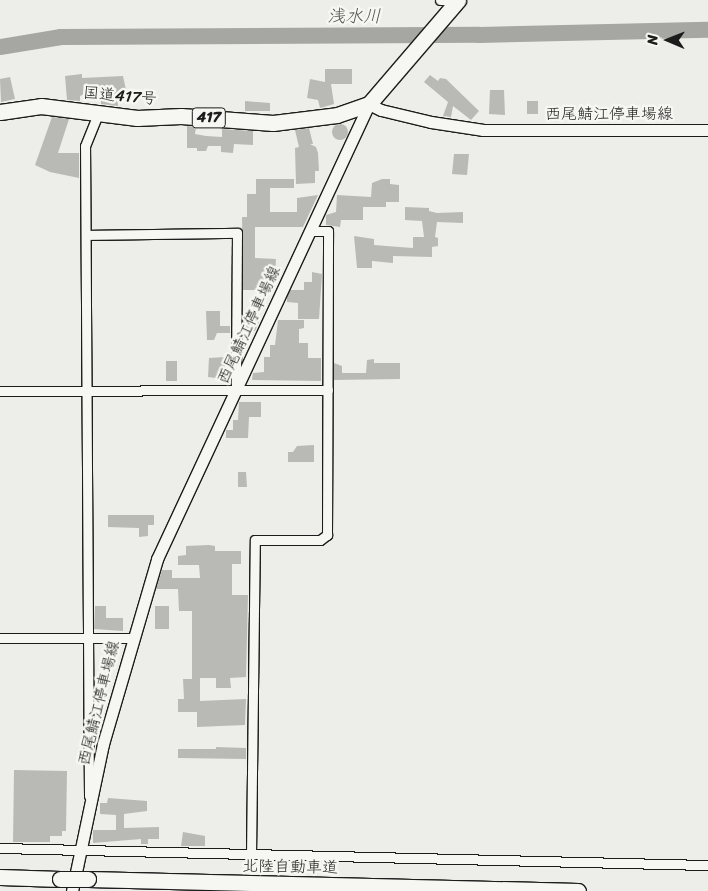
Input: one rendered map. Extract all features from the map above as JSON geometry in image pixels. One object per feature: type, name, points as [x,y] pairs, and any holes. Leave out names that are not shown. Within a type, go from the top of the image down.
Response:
[{"type":"highway","points":[[369,104],[451,3]]},
{"type":"highway","name":"国道417号","points":[[0,112],[41,106],[137,118],[181,116],[273,123],[337,115],[369,104]]},
{"type":"highway","name":"北陸自動車道","points":[[0,877],[578,891]]},
{"type":"main road","name":"西尾鯖江停車場線","points":[[72,891],[90,813],[103,744],[132,638],[157,559],[369,104],[402,116],[474,129],[708,130]]},
{"type":"street","points":[[90,813],[86,638],[88,234],[86,146],[98,114]]},
{"type":"street","points":[[251,855],[254,540],[320,540],[327,535],[328,231],[310,231]]},
{"type":"street","points":[[88,234],[237,234],[236,391]]},
{"type":"street","points":[[0,391],[328,390]]},
{"type":"street","points":[[0,638],[132,638]]},
{"type":"street","points":[[0,848],[708,865]]},
{"type":"building","points":[[325,69],[352,69],[352,84],[331,84],[334,104],[320,108],[318,100],[307,98],[310,79],[325,82]]},
{"type":"building","points":[[82,74],[82,78],[123,76],[126,90],[117,93],[118,106],[101,104],[101,91],[84,94],[80,96],[80,101],[67,100],[65,76]]},
{"type":"building","points":[[430,75],[438,81],[440,78],[446,79],[479,111],[471,120],[453,106],[451,117],[443,116],[448,102],[424,82]]},
{"type":"building","points":[[10,77],[15,99],[1,102],[0,79]]},
{"type":"building","points":[[490,90],[504,90],[505,115],[489,114]]},
{"type":"building","points":[[245,101],[270,103],[270,111],[245,111]]},
{"type":"building","points":[[527,101],[538,101],[538,114],[527,114]]},
{"type":"building","points":[[52,117],[69,119],[58,153],[79,153],[79,178],[50,172],[35,165]]},
{"type":"building","points":[[340,124],[346,126],[348,132],[346,138],[340,140],[334,138],[332,132],[334,126]]},
{"type":"building","points":[[187,126],[196,127],[195,134],[206,136],[222,137],[222,129],[253,131],[253,145],[234,144],[233,153],[221,152],[221,146],[208,146],[206,151],[197,151],[197,148],[187,148]]},
{"type":"building","points":[[309,128],[313,144],[310,144],[316,147],[318,153],[319,171],[315,171],[315,183],[296,184],[295,148],[299,147],[295,130]]},
{"type":"building","points":[[454,154],[469,154],[467,175],[452,174]]},
{"type":"building","points":[[256,179],[294,179],[294,188],[270,188],[270,212],[297,212],[297,198],[318,195],[303,227],[255,227],[255,258],[276,259],[274,290],[243,290],[242,217],[247,217],[247,194],[256,194]]},
{"type":"building","points":[[382,179],[390,179],[390,184],[399,185],[399,202],[386,202],[386,207],[363,207],[363,220],[341,220],[340,227],[326,225],[326,215],[336,212],[337,195],[371,197],[372,183]]},
{"type":"building","points":[[405,207],[429,208],[429,211],[437,213],[463,212],[463,223],[437,222],[435,237],[438,238],[438,246],[432,247],[432,257],[393,256],[393,263],[372,261],[372,268],[357,268],[354,236],[374,239],[374,245],[413,248],[413,237],[424,237],[422,221],[405,220]]},
{"type":"building","points":[[312,272],[322,274],[319,319],[298,319],[298,303],[287,302],[287,297],[290,290],[304,290],[304,282],[312,282]]},
{"type":"building","points":[[250,307],[257,307],[259,322],[255,331],[249,331],[249,338],[243,338],[243,314],[247,315]]},
{"type":"building","points":[[206,311],[220,311],[220,326],[230,326],[230,333],[217,333],[214,340],[207,340]]},
{"type":"building","points":[[278,320],[304,320],[304,328],[299,329],[299,343],[308,343],[308,358],[321,358],[321,381],[252,380],[253,373],[264,372],[264,357],[270,357],[270,345],[275,345]]},
{"type":"building","points":[[225,357],[225,369],[230,369],[230,380],[208,377],[209,358]]},
{"type":"building","points":[[374,359],[374,363],[400,363],[400,379],[334,380],[334,363],[342,366],[342,373],[366,373],[367,360]]},
{"type":"building","points":[[166,361],[177,361],[177,381],[166,381]]},
{"type":"building","points":[[239,402],[261,402],[261,417],[249,417],[248,438],[226,438],[226,430],[233,430],[233,420],[238,420]]},
{"type":"building","points":[[314,445],[314,462],[288,462],[288,452],[293,452],[297,446]]},
{"type":"building","points":[[238,472],[246,472],[247,487],[238,487]]},
{"type":"building","points":[[108,515],[154,515],[154,525],[148,525],[148,536],[139,537],[139,528],[108,527]]},
{"type":"building","points":[[186,546],[215,546],[215,551],[241,551],[241,564],[232,564],[232,595],[248,595],[246,677],[230,678],[231,688],[216,688],[216,678],[200,678],[200,701],[246,699],[245,725],[197,727],[197,712],[178,712],[178,699],[184,699],[183,679],[192,679],[192,611],[179,611],[178,589],[156,589],[162,570],[172,570],[172,578],[200,578],[199,565],[178,565],[178,556],[186,555]]},
{"type":"building","points":[[95,606],[106,606],[106,618],[123,618],[123,631],[94,629]]},
{"type":"building","points":[[155,606],[169,606],[169,629],[155,629]]},
{"type":"building","points":[[216,747],[246,748],[246,759],[178,758],[178,749],[216,749]]},
{"type":"building","points":[[14,770],[67,771],[66,831],[62,831],[62,836],[50,836],[50,842],[13,842]]},
{"type":"building","points":[[108,798],[147,801],[147,811],[124,814],[124,828],[159,827],[159,839],[148,839],[148,844],[141,844],[141,839],[93,843],[93,830],[116,830],[116,815],[100,814],[100,803],[107,803]]},
{"type":"building","points":[[183,832],[205,836],[205,846],[181,846]]},
{"type":"waterway","name":"浅水川","points":[[0,47],[61,37],[479,35],[708,30]]}]
